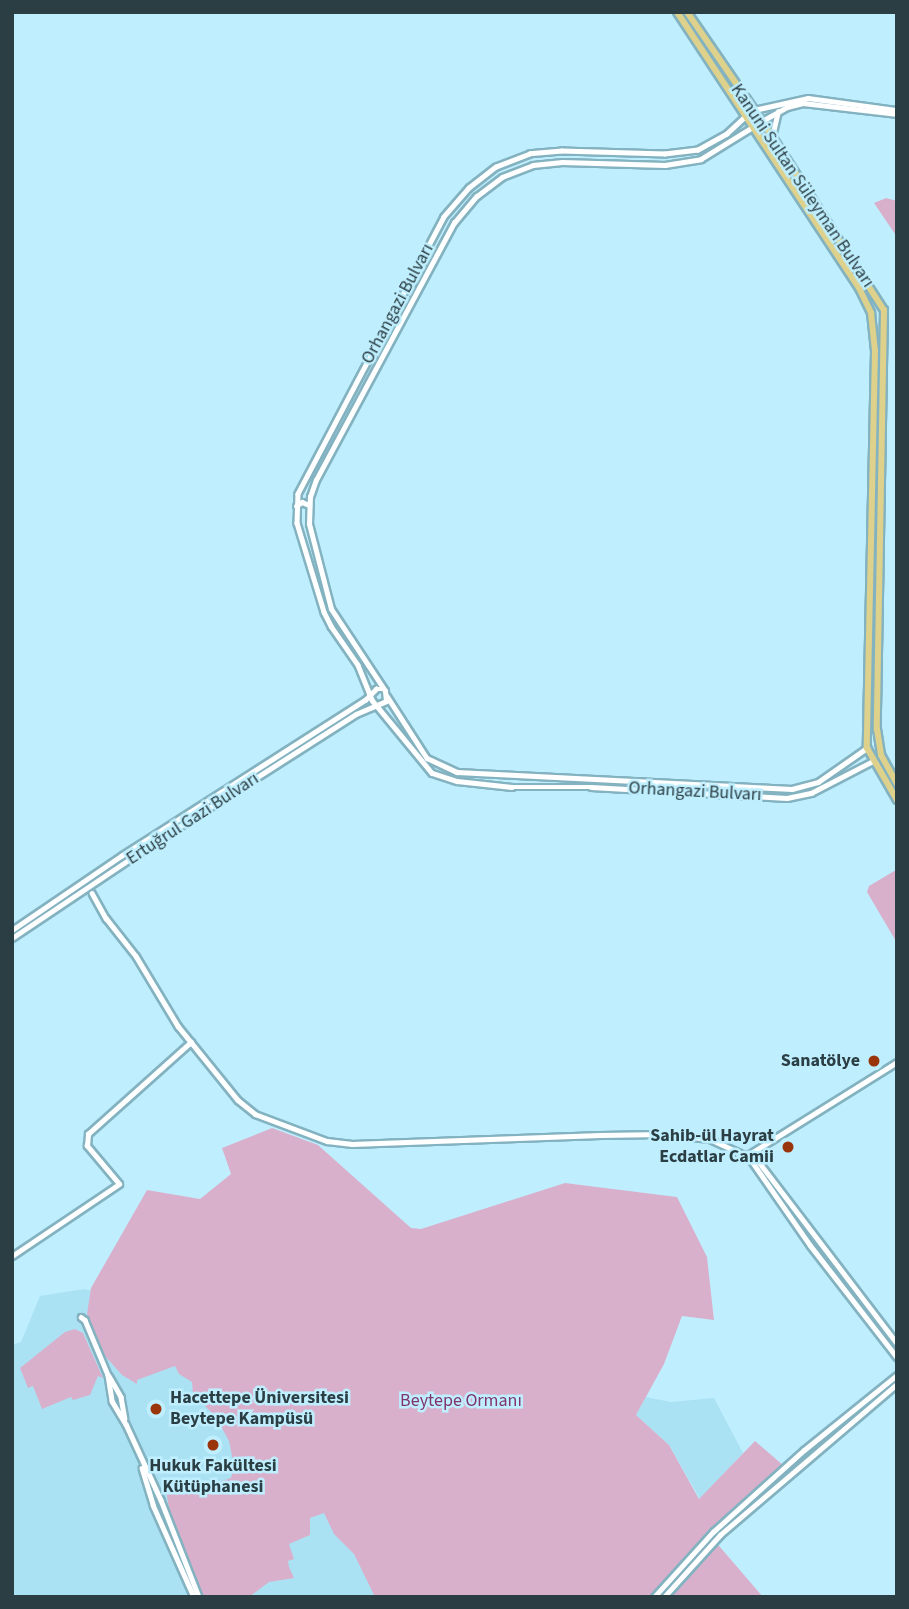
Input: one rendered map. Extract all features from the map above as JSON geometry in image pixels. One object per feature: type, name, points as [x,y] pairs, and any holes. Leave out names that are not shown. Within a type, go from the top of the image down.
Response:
[{"type":"main road","name":"Kanuni Sultan Süleyman Bulvarı","points":[[677,12],[744,118],[859,288],[871,315],[875,351],[867,748],[897,800]]},
{"type":"main road","name":"Kanuni Sultan Süleyman Bulvarı","points":[[687,12],[882,305],[879,747],[897,784]]},
{"type":"main road","points":[[744,118],[754,110],[790,103],[897,112]]},
{"type":"main road","points":[[751,128],[790,103]]},
{"type":"main road","points":[[772,138],[778,112]]},
{"type":"main road","name":"Orhangazi Bulvarı","points":[[744,118],[715,142],[684,153],[542,153],[496,167],[469,188],[444,216],[298,494],[296,516],[324,612],[358,665],[376,704],[432,773],[457,781],[526,787],[592,786],[787,797],[811,793],[873,761]]},
{"type":"main road","name":"Orhangazi Bulvarı","points":[[751,128],[701,159],[685,162],[542,164],[502,177],[477,196],[454,223],[316,480],[309,505],[314,552],[331,610],[427,758],[437,765],[457,772],[792,789],[818,782],[867,748]]},
{"type":"main road","points":[[542,153],[542,164]]},
{"type":"main road","points":[[882,305],[874,305],[871,315],[877,320],[884,318]]},
{"type":"main road","points":[[296,506],[302,502],[309,505]]},
{"type":"main road","points":[[296,516],[300,519],[309,516]]},
{"type":"main road","points":[[371,695],[376,689],[383,690]]},
{"type":"main road","name":"Ertuğrul Gazi Bulvarı","points":[[12,930],[371,695]]},
{"type":"main road","points":[[376,704],[384,703],[387,696]]},
{"type":"main road","name":"Ertuğrul Gazi Bulvarı","points":[[12,938],[150,845],[376,704]]},
{"type":"main road","points":[[867,748],[879,747]]},
{"type":"main road","points":[[873,761],[881,755]]},
{"type":"main road","points":[[526,776],[523,782],[526,787]]},
{"type":"main road","points":[[535,787],[536,776]]},
{"type":"main road","points":[[92,893],[191,1042],[238,1100],[255,1114],[327,1141],[352,1144],[664,1134],[710,1139],[759,1163],[897,1343]]},
{"type":"main road","points":[[12,1256],[119,1184],[116,1176],[87,1146],[88,1135],[191,1042]]},
{"type":"main road","points":[[748,1158],[897,1062]]},
{"type":"main road","points":[[748,1158],[817,1255],[897,1357]]},
{"type":"main road","points":[[817,1255],[825,1250]]},
{"type":"main road","points":[[80,1317],[85,1320],[118,1397],[142,1463],[162,1501],[196,1597]]},
{"type":"main road","points":[[654,1597],[713,1532],[804,1450],[897,1375]]},
{"type":"main road","points":[[664,1597],[682,1581],[719,1535],[897,1384]]},
{"type":"main road","points":[[118,1397],[113,1402],[126,1424]]},
{"type":"main road","points":[[142,1463],[156,1511],[196,1597]]},
{"type":"main road","points":[[153,1503],[162,1501]]},
{"type":"main road","points":[[156,1511],[164,1508]]},
{"type":"main road","points":[[674,1573],[683,1574],[682,1581]]},
{"type":"shaded area","name":"Hacettepe Üniversitesi Beytepe Kampüsü","points":[[84,1289],[133,1300],[404,1597],[12,1597],[12,1345],[21,1342],[40,1296]]},
{"type":"shaded area","points":[[646,1397],[671,1402],[714,1398],[743,1453],[700,1499],[669,1445],[636,1415]]},
{"type":"green space","points":[[886,198],[897,201],[897,237],[874,203]]},
{"type":"green space","points":[[896,870],[897,943],[867,892],[869,886]]},
{"type":"green space","name":"Beytepe Ormanı","points":[[272,1128],[318,1145],[411,1228],[421,1229],[565,1183],[677,1197],[707,1257],[714,1320],[682,1316],[664,1364],[636,1415],[669,1445],[699,1499],[755,1441],[784,1466],[708,1533],[763,1597],[375,1597],[354,1554],[334,1534],[324,1513],[310,1518],[310,1535],[289,1544],[294,1559],[288,1561],[294,1578],[269,1582],[249,1597],[202,1597],[172,1524],[166,1491],[175,1478],[200,1489],[231,1478],[234,1466],[229,1441],[216,1417],[193,1394],[192,1382],[179,1374],[175,1366],[137,1380],[137,1384],[122,1375],[105,1356],[87,1314],[91,1288],[147,1190],[200,1199],[231,1174],[222,1148]]},
{"type":"green space","points":[[75,1329],[83,1333],[103,1378],[98,1376],[90,1395],[73,1400],[71,1397],[42,1409],[33,1386],[28,1388],[20,1368],[65,1332]]},
{"type":"place","name":"Sanatölye","points":[[874,1061]]},
{"type":"place","name":"Sahib-ül Hayrat Ecdatlar Camii","points":[[788,1147]]},
{"type":"place","name":"Hacettepe Üniversitesi Beytepe Kampüsü","points":[[156,1409]]},
{"type":"place","name":"Hukuk Fakültesi Kütüphanesi","points":[[213,1445]]}]
